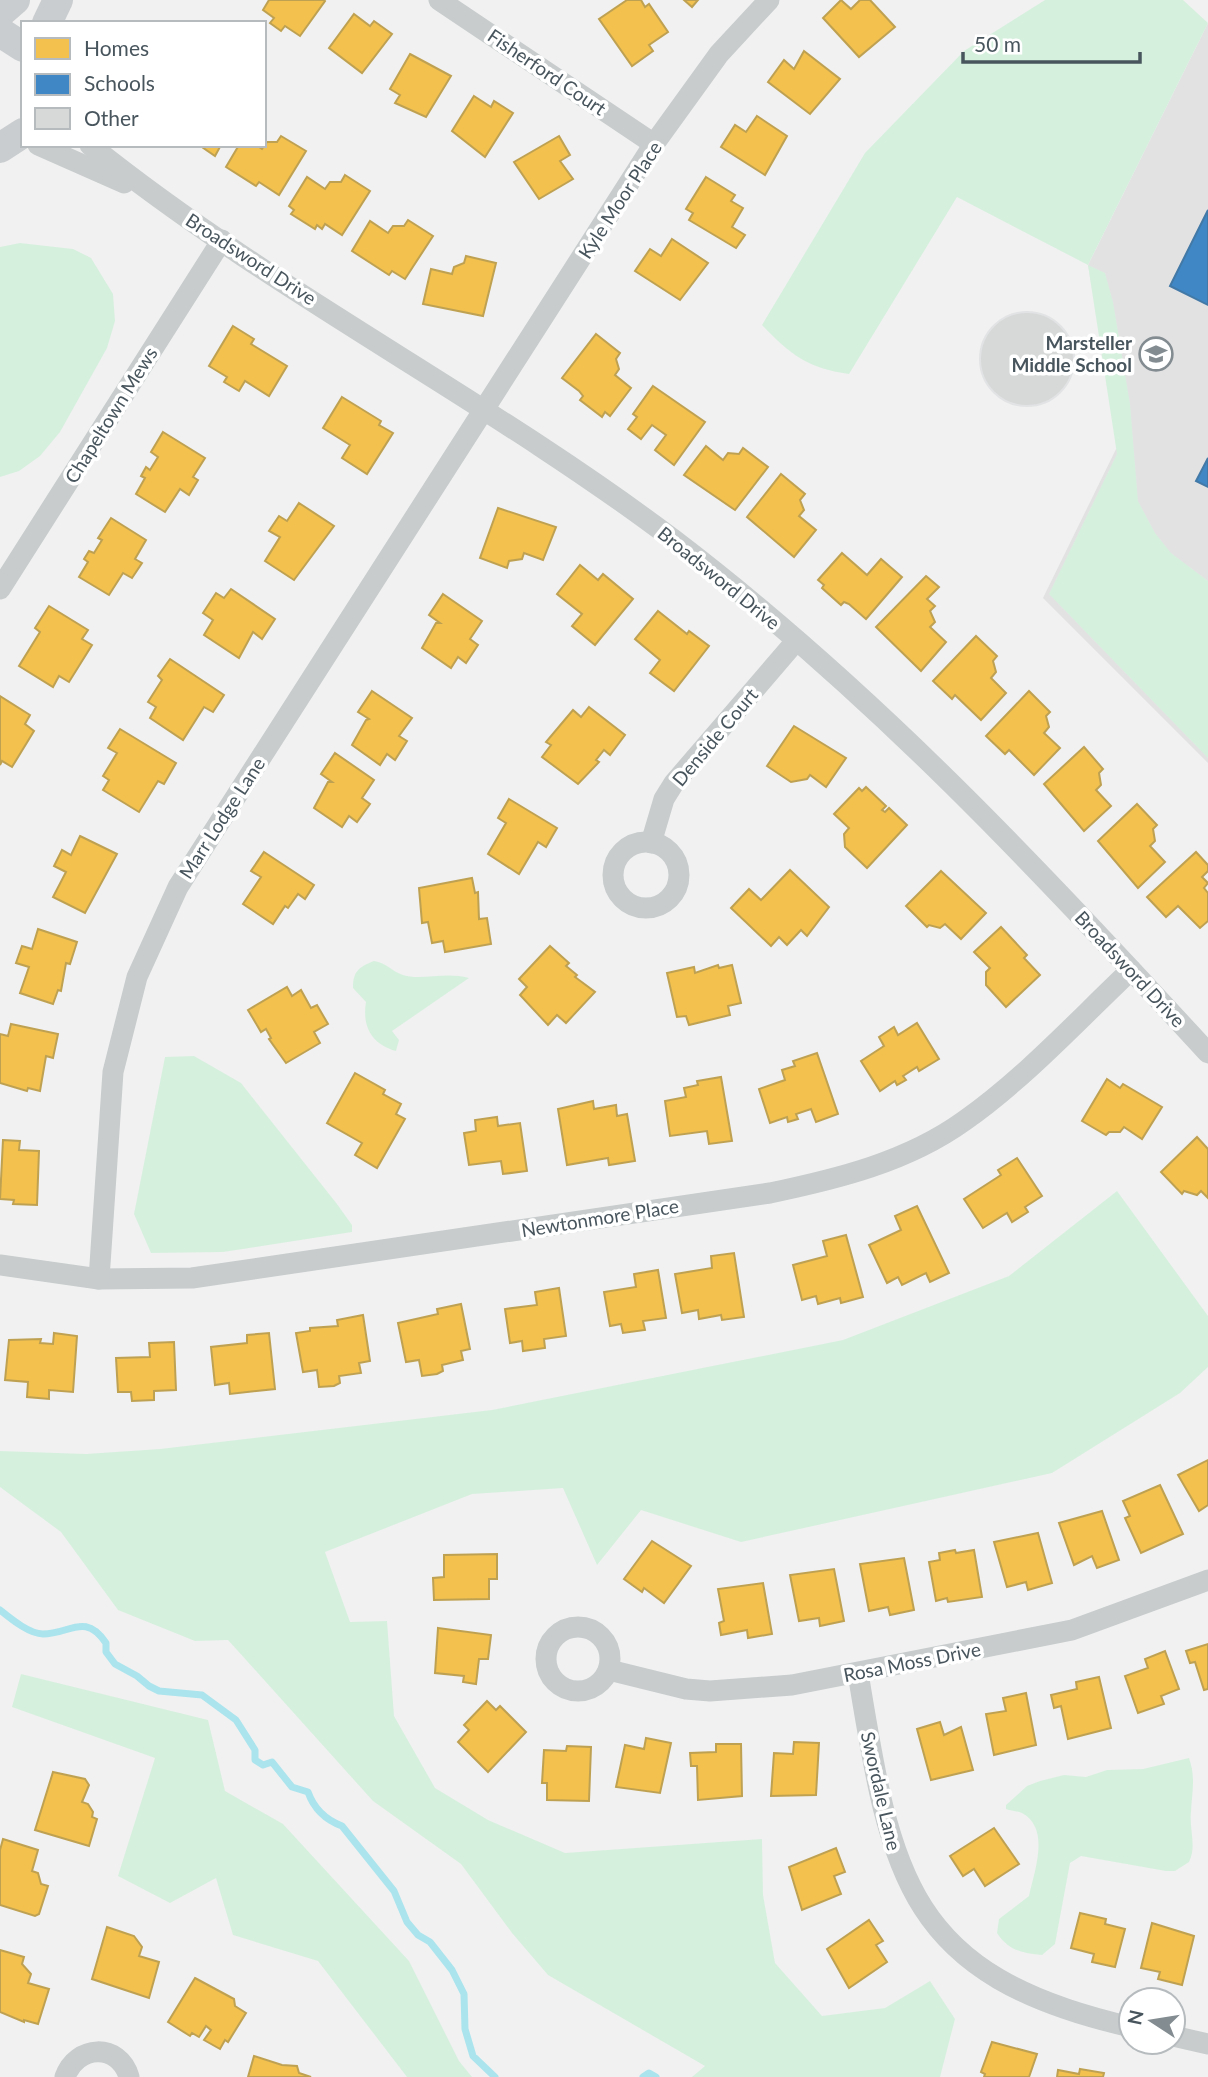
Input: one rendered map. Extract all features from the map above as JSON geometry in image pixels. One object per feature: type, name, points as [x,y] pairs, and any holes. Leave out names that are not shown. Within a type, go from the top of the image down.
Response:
[{"type":"street","points":[[0,13],[15,0]]},
{"type":"street","points":[[48,21],[58,0]]},
{"type":"street","name":"Fisherford Court","points":[[439,0],[654,144]]},
{"type":"street","name":"Kyle Moor Place","points":[[485,410],[654,144],[719,54],[769,0]]},
{"type":"street","points":[[0,32],[21,46]]},
{"type":"street","name":"Broadsword Drive","points":[[34,147],[154,197]]},
{"type":"street","name":"Broadsword Drive","points":[[92,147],[154,197],[485,410],[672,539],[796,640],[922,751],[1208,1053]]},
{"type":"street","name":"Chapeltown Mews","points":[[0,589],[222,240]]},
{"type":"street","name":"Marr Lodge Lane","points":[[99,1279],[113,1072],[137,977],[159,925],[181,882],[485,410]]},
{"type":"street","name":"Denside Court","points":[[651,843],[664,799],[674,783],[796,640]]},
{"type":"street","name":"Newtonmore Place","points":[[0,1265],[99,1279],[160,1279],[239,1273],[769,1193],[875,1167],[963,1122],[1006,1088],[1131,970]]},
{"type":"street","name":"Rosa Moss Drive","points":[[609,1670],[686,1689],[710,1691],[782,1686],[1072,1629],[1208,1580]]},
{"type":"street","name":"Swordale Lane","points":[[858,1673],[873,1764],[889,1836],[909,1888],[923,1909],[966,1957],[992,1978],[1051,2006],[1117,2023]]},
{"type":"street","points":[[1187,2039],[1208,2044]]},
{"type":"street","points":[[65,2077],[68,2068],[82,2054],[101,2051],[118,2059],[129,2077]]},
{"type":"shaded area","name":"Marsteller Middle School","points":[[1208,23],[1208,763],[1043,598],[1119,443],[1088,265]]},
{"type":"green space","points":[[1045,0],[1183,0],[1208,23],[1088,265],[957,197],[849,374],[811,364],[791,352],[762,325],[865,153],[964,51]]},
{"type":"green space","points":[[20,243],[73,249],[91,258],[113,294],[115,321],[107,348],[60,432],[40,456],[19,471],[0,477],[0,247]]},
{"type":"green space","points":[[1088,265],[1105,273],[1113,302],[1130,404],[1138,501],[1155,533],[1171,553],[1208,581],[1208,758],[1049,594],[1117,454]]},
{"type":"green space","points":[[374,961],[410,977],[451,975],[469,978],[392,1031],[399,1040],[396,1051],[374,1039],[365,1019],[366,1002],[353,988],[358,970]]},
{"type":"green space","points":[[194,1056],[241,1083],[337,1204],[352,1225],[352,1232],[223,1252],[151,1253],[134,1214],[165,1057]]},
{"type":"green space","points":[[1117,1191],[1208,1316],[1208,1367],[1180,1393],[1052,1473],[741,1542],[641,1510],[597,1565],[563,1488],[472,1494],[325,1552],[350,1622],[387,1621],[394,1716],[435,1788],[488,1820],[565,1853],[762,1839],[763,1895],[775,1963],[822,2016],[885,2008],[930,1981],[955,2019],[940,2077],[692,2077],[705,2066],[548,1975],[512,1933],[461,1864],[373,1801],[228,1640],[195,1641],[118,1610],[61,1532],[0,1487],[0,1451],[86,1454],[160,1449],[492,1410],[843,1340],[1009,1276]]},
{"type":"green space","points":[[21,1674],[208,1720],[225,1791],[283,1824],[409,1961],[459,2061],[472,2077],[407,2077],[318,1961],[233,1935],[216,1878],[170,1903],[118,1876],[155,1758],[12,1707]]},
{"type":"green space","points":[[1189,1758],[1193,1785],[1193,1844],[1189,1862],[1175,1871],[1166,1871],[1081,1856],[1070,1863],[1055,1944],[1042,1955],[1016,1950],[1006,1944],[997,1933],[999,1919],[1029,1896],[1037,1863],[1038,1840],[1031,1820],[1022,1813],[1006,1809],[1006,1805],[1027,1786],[1040,1781],[1064,1775],[1086,1777],[1107,1770],[1143,1769]]},
{"type":"building: Homes","points":[[269,0],[325,1],[300,36],[285,26],[281,31],[270,23],[274,18],[263,10]]},
{"type":"building: Homes","points":[[627,0],[641,0],[645,7],[649,4],[668,32],[649,45],[653,51],[632,66],[599,19]]},
{"type":"building: Homes","points":[[684,0],[698,0],[692,7]]},
{"type":"building: Homes","points":[[841,0],[851,9],[860,0],[870,0],[895,27],[859,57],[823,18]]},
{"type":"building: Homes","points":[[354,14],[370,26],[374,21],[392,34],[362,73],[329,48]]},
{"type":"building: Homes","points":[[804,51],[840,79],[810,114],[768,82],[784,60],[794,69]]},
{"type":"building: Homes","points":[[410,54],[451,76],[426,117],[395,103],[400,95],[390,89]]},
{"type":"building: Homes","points":[[474,96],[491,107],[494,101],[513,113],[485,157],[452,131]]},
{"type":"building: Homes","points":[[757,116],[787,136],[765,175],[721,147],[735,125],[746,132]]},
{"type":"building: Homes","points":[[281,136],[306,151],[279,195],[259,182],[256,186],[226,167],[238,147],[262,149],[267,142],[277,142]]},
{"type":"building: Homes","points":[[559,136],[570,155],[560,161],[573,179],[539,199],[514,162]]},
{"type":"building: Homes","points":[[202,147],[220,147],[215,156]]},
{"type":"building: Homes","points":[[345,175],[370,191],[342,235],[325,224],[322,229],[317,225],[315,229],[291,214],[294,210],[289,206],[307,177],[325,189],[330,182],[341,182]]},
{"type":"building: Homes","points":[[706,177],[735,195],[731,201],[743,208],[732,227],[745,235],[736,248],[689,220],[693,213],[686,209]]},
{"type":"building: Homes","points":[[408,220],[433,236],[405,279],[392,271],[389,275],[352,251],[370,221],[388,233],[393,226],[404,226]]},
{"type":"building: Homes","points":[[672,239],[708,263],[680,300],[635,271],[650,249],[661,256]]},
{"type":"building: Homes","points":[[466,256],[496,263],[483,316],[423,304],[431,269],[452,274],[454,267],[464,263]]},
{"type":"building: Homes","points":[[233,326],[254,339],[251,344],[287,366],[269,396],[245,381],[239,391],[224,382],[227,377],[209,366]]},
{"type":"building: Homes","points":[[596,334],[620,353],[616,359],[619,369],[615,375],[631,388],[610,416],[605,412],[602,417],[580,400],[583,396],[579,391],[562,378]]},
{"type":"building: Homes","points":[[653,386],[705,422],[674,465],[655,450],[666,435],[652,425],[641,439],[628,429],[637,417],[633,414]]},
{"type":"building: Homes","points":[[342,397],[381,421],[379,425],[393,433],[367,474],[342,458],[350,445],[323,428]]},
{"type":"building: Homes","points":[[163,432],[205,458],[193,477],[198,480],[189,495],[180,489],[165,512],[136,494],[145,478],[141,476],[146,467],[150,470],[158,457],[151,452]]},
{"type":"building: Homes","points":[[706,446],[723,460],[728,453],[739,454],[743,448],[768,467],[735,510],[684,475]]},
{"type":"building: Homes","points":[[781,474],[805,494],[800,500],[804,510],[799,516],[816,530],[794,557],[747,517]]},
{"type":"building: Homes","points":[[299,503],[334,526],[294,580],[265,561],[280,537],[269,531],[279,516],[287,521]]},
{"type":"building: Homes","points":[[498,508],[556,527],[543,560],[524,553],[522,559],[509,561],[507,568],[480,558]]},
{"type":"building: Homes","points":[[111,518],[146,540],[135,559],[142,563],[132,578],[123,573],[109,595],[79,577],[88,562],[84,559],[89,551],[94,553],[102,540],[98,538]]},
{"type":"building: Homes","points":[[842,553],[867,575],[881,559],[902,577],[866,619],[849,604],[844,602],[841,605],[822,588],[824,585],[818,580]]},
{"type":"building: Homes","points":[[580,565],[598,580],[603,574],[633,599],[595,645],[572,626],[582,614],[557,594]]},
{"type":"building: Homes","points":[[926,576],[939,587],[927,599],[935,606],[930,611],[935,622],[930,627],[946,642],[921,671],[876,627]]},
{"type":"building: Homes","points":[[231,589],[275,619],[262,639],[253,632],[239,658],[204,635],[213,620],[203,613],[216,593],[224,598]]},
{"type":"building: Homes","points":[[443,594],[482,621],[470,639],[478,645],[466,663],[458,657],[451,668],[422,648],[436,623],[440,623],[429,615]]},
{"type":"building: Homes","points":[[49,606],[88,630],[82,639],[92,645],[69,682],[59,676],[53,687],[19,666],[40,632],[35,628]]},
{"type":"building: Homes","points":[[658,611],[687,634],[689,631],[709,646],[674,691],[650,673],[660,660],[635,639]]},
{"type":"building: Homes","points":[[976,636],[997,656],[993,661],[996,672],[991,678],[1006,693],[981,720],[955,695],[952,699],[933,681]]},
{"type":"building: Homes","points":[[170,659],[224,695],[213,712],[204,707],[183,740],[150,718],[156,707],[148,702],[162,680],[158,676]]},
{"type":"building: Homes","points":[[372,691],[412,718],[399,736],[407,741],[395,760],[387,754],[380,765],[352,745],[369,719],[358,712]]},
{"type":"building: Homes","points":[[1029,691],[1050,712],[1046,716],[1049,727],[1044,733],[1060,748],[1034,775],[1009,750],[1005,754],[986,736]]},
{"type":"building: Homes","points":[[0,696],[30,715],[25,724],[34,731],[12,767],[2,761],[0,765]]},
{"type":"building: Homes","points":[[589,707],[625,735],[610,755],[604,750],[596,760],[599,762],[578,784],[542,757],[551,745],[546,742],[573,710],[581,717]]},
{"type":"building: Homes","points":[[794,726],[846,758],[826,787],[810,775],[807,779],[791,782],[767,766]]},
{"type":"building: Homes","points":[[120,729],[176,763],[164,784],[158,781],[139,812],[103,790],[109,780],[103,776],[117,753],[108,748]]},
{"type":"building: Homes","points":[[1084,747],[1103,769],[1099,773],[1101,785],[1096,790],[1111,806],[1084,831],[1044,784]]},
{"type":"building: Homes","points":[[335,753],[374,780],[362,798],[370,804],[357,822],[349,816],[342,827],[314,808],[328,782],[332,782],[321,774]]},
{"type":"building: Homes","points":[[866,787],[886,806],[882,810],[885,812],[889,808],[907,825],[867,868],[845,847],[844,834],[849,828],[834,814],[859,788],[862,791]]},
{"type":"building: Homes","points":[[509,799],[557,828],[546,847],[538,842],[519,874],[488,854],[506,823],[498,818]]},
{"type":"building: Homes","points":[[1137,804],[1157,825],[1153,829],[1155,841],[1150,846],[1165,862],[1138,888],[1098,841]]},
{"type":"building: Homes","points":[[80,836],[117,854],[85,913],[53,897],[66,872],[54,866],[62,850],[71,855]]},
{"type":"building: Homes","points":[[264,852],[314,885],[305,899],[298,894],[288,908],[285,906],[273,924],[243,904],[261,877],[251,871]]},
{"type":"building: Homes","points":[[1196,852],[1208,865],[1208,871],[1202,877],[1208,883],[1204,888],[1208,893],[1208,921],[1200,928],[1178,906],[1166,917],[1147,897]]},
{"type":"building: Homes","points":[[790,870],[829,907],[807,936],[801,930],[787,945],[779,937],[771,946],[731,908],[749,889],[761,900]]},
{"type":"building: Homes","points":[[941,871],[986,913],[961,939],[945,924],[940,928],[929,925],[927,927],[906,906]]},
{"type":"building: Homes","points":[[472,878],[475,893],[478,892],[479,919],[487,918],[491,944],[445,952],[443,941],[432,943],[428,922],[422,923],[419,888]]},
{"type":"building: Homes","points":[[1001,927],[1027,955],[1024,958],[1040,975],[1006,1007],[986,985],[986,972],[990,968],[974,952]]},
{"type":"building: Homes","points":[[38,929],[77,942],[70,964],[66,963],[61,991],[58,990],[53,1004],[20,993],[29,967],[16,963],[22,946],[32,949]]},
{"type":"building: Homes","points":[[550,946],[569,963],[566,966],[577,975],[575,977],[595,992],[566,1023],[557,1015],[548,1025],[520,995],[527,987],[519,979]]},
{"type":"building: Homes","points":[[718,965],[719,968],[732,965],[741,1003],[728,1006],[730,1015],[689,1025],[686,1016],[677,1017],[667,973],[694,967],[695,973]]},
{"type":"building: Homes","points":[[287,987],[292,996],[301,990],[311,1008],[317,1005],[328,1024],[314,1032],[320,1043],[286,1063],[269,1039],[271,1038],[266,1029],[261,1032],[248,1010]]},
{"type":"building: Homes","points":[[917,1023],[939,1059],[919,1071],[917,1067],[903,1076],[906,1080],[897,1085],[895,1081],[880,1091],[861,1061],[884,1046],[879,1037],[894,1027],[898,1035]]},
{"type":"building: Homes","points":[[11,1024],[58,1034],[53,1058],[46,1056],[40,1091],[28,1088],[27,1091],[0,1083],[0,1034],[8,1036]]},
{"type":"building: Homes","points":[[817,1053],[838,1114],[816,1122],[811,1109],[796,1114],[798,1119],[788,1122],[787,1117],[770,1123],[759,1089],[785,1080],[782,1070],[795,1066],[793,1061]]},
{"type":"building: Homes","points":[[355,1073],[385,1090],[383,1094],[401,1104],[396,1114],[405,1119],[377,1168],[355,1155],[362,1143],[327,1123]]},
{"type":"building: Homes","points":[[721,1077],[732,1141],[709,1144],[707,1131],[670,1136],[665,1101],[686,1097],[684,1088],[698,1085],[697,1081]]},
{"type":"building: Homes","points":[[1107,1079],[1120,1088],[1123,1084],[1162,1107],[1142,1139],[1124,1127],[1120,1132],[1109,1132],[1106,1135],[1082,1121]]},
{"type":"building: Homes","points":[[593,1101],[594,1109],[616,1105],[617,1116],[627,1114],[635,1161],[609,1165],[608,1158],[567,1165],[558,1109]]},
{"type":"building: Homes","points":[[497,1117],[498,1126],[520,1123],[527,1171],[503,1174],[501,1161],[469,1165],[464,1133],[476,1131],[475,1120]]},
{"type":"building: Homes","points":[[1197,1137],[1208,1149],[1208,1198],[1201,1191],[1197,1195],[1184,1191],[1182,1194],[1161,1172]]},
{"type":"building: Homes","points":[[3,1140],[20,1141],[19,1150],[39,1151],[37,1205],[13,1204],[14,1200],[0,1199]]},
{"type":"building: Homes","points":[[1017,1158],[1042,1196],[1025,1207],[1028,1212],[1012,1222],[1007,1213],[983,1228],[964,1199],[1001,1175],[998,1170]]},
{"type":"building: Homes","points":[[917,1206],[949,1273],[930,1282],[926,1273],[902,1285],[898,1277],[887,1283],[869,1245],[901,1230],[895,1216]]},
{"type":"building: Homes","points":[[846,1235],[863,1297],[841,1303],[840,1298],[818,1304],[816,1296],[802,1300],[793,1265],[827,1256],[823,1241]]},
{"type":"building: Homes","points":[[734,1253],[744,1317],[722,1320],[721,1315],[699,1319],[698,1310],[682,1313],[675,1274],[712,1268],[711,1256]]},
{"type":"building: Homes","points":[[658,1270],[666,1318],[643,1321],[645,1330],[623,1333],[621,1324],[610,1326],[604,1292],[636,1287],[634,1274]]},
{"type":"building: Homes","points":[[559,1288],[566,1336],[544,1339],[545,1348],[523,1351],[522,1341],[510,1343],[505,1309],[537,1305],[535,1292]]},
{"type":"building: Homes","points":[[461,1304],[470,1349],[461,1351],[463,1360],[442,1365],[443,1371],[437,1374],[422,1376],[419,1360],[406,1362],[398,1323],[438,1314],[437,1309]]},
{"type":"building: Homes","points":[[363,1315],[370,1361],[359,1363],[361,1373],[339,1376],[340,1383],[319,1387],[317,1370],[303,1372],[296,1333],[310,1331],[310,1328],[338,1326],[337,1320]]},
{"type":"building: Homes","points":[[54,1333],[77,1336],[73,1392],[49,1390],[49,1399],[27,1397],[28,1382],[5,1380],[9,1340],[41,1339],[40,1343],[53,1344]]},
{"type":"building: Homes","points":[[269,1333],[275,1389],[230,1394],[229,1383],[215,1385],[211,1347],[247,1343],[247,1335]]},
{"type":"building: Homes","points":[[174,1342],[176,1390],[154,1391],[154,1400],[132,1401],[131,1392],[118,1392],[116,1358],[150,1357],[149,1343]]},
{"type":"building: Homes","points":[[1208,1460],[1208,1505],[1199,1511],[1178,1475]]},
{"type":"building: Homes","points":[[1160,1485],[1183,1534],[1141,1553],[1125,1518],[1130,1516],[1123,1501]]},
{"type":"building: Homes","points":[[1102,1511],[1119,1560],[1097,1568],[1092,1556],[1074,1565],[1059,1523]]},
{"type":"building: Homes","points":[[1038,1533],[1052,1583],[1028,1590],[1026,1582],[1007,1587],[994,1542]]},
{"type":"building: Homes","points":[[652,1541],[691,1566],[664,1603],[644,1588],[642,1592],[624,1579]]},
{"type":"building: Homes","points":[[955,1550],[956,1553],[974,1550],[982,1597],[936,1601],[929,1562],[940,1560],[939,1553]]},
{"type":"building: Homes","points":[[497,1554],[497,1579],[489,1579],[489,1599],[434,1600],[433,1578],[444,1577],[444,1555]]},
{"type":"building: Homes","points":[[904,1558],[914,1610],[890,1615],[888,1607],[869,1611],[860,1564]]},
{"type":"building: Homes","points":[[834,1569],[844,1621],[820,1626],[819,1618],[799,1621],[790,1575]]},
{"type":"building: Homes","points":[[763,1583],[772,1634],[748,1638],[747,1630],[721,1635],[719,1623],[724,1621],[718,1589]]},
{"type":"building: Homes","points":[[438,1628],[491,1635],[488,1659],[479,1659],[476,1684],[463,1682],[464,1676],[435,1673]]},
{"type":"building: Homes","points":[[1208,1644],[1208,1689],[1204,1690],[1195,1662],[1190,1663],[1186,1651]]},
{"type":"building: Homes","points":[[1165,1651],[1179,1689],[1161,1696],[1164,1704],[1138,1713],[1125,1676],[1148,1668],[1145,1659]]},
{"type":"building: Homes","points":[[1099,1677],[1111,1728],[1068,1739],[1061,1706],[1054,1708],[1051,1695],[1077,1689],[1076,1682]]},
{"type":"building: Homes","points":[[1026,1693],[1036,1745],[994,1755],[986,1714],[1006,1711],[1003,1698]]},
{"type":"building: Homes","points":[[487,1701],[496,1710],[500,1706],[526,1732],[488,1772],[458,1742],[469,1730],[464,1725]]},
{"type":"building: Homes","points":[[940,1722],[944,1735],[961,1727],[973,1770],[931,1780],[917,1729]]},
{"type":"building: Homes","points":[[646,1738],[671,1743],[660,1793],[616,1787],[625,1745],[644,1749]]},
{"type":"building: Homes","points":[[794,1742],[819,1743],[816,1795],[771,1796],[774,1753],[793,1754]]},
{"type":"building: Homes","points":[[716,1744],[741,1744],[742,1796],[698,1800],[697,1766],[691,1766],[690,1753],[716,1752]]},
{"type":"building: Homes","points":[[567,1746],[591,1747],[589,1801],[547,1800],[547,1783],[542,1783],[544,1750],[566,1751]]},
{"type":"building: Homes","points":[[53,1772],[85,1779],[89,1785],[82,1802],[88,1804],[93,1812],[92,1817],[97,1819],[89,1846],[35,1830]]},
{"type":"building: Homes","points":[[994,1828],[1019,1864],[985,1886],[974,1869],[963,1876],[950,1856]]},
{"type":"building: Homes","points":[[3,1839],[38,1850],[32,1871],[38,1873],[41,1884],[48,1886],[39,1914],[35,1916],[0,1905],[0,1850]]},
{"type":"building: Homes","points":[[836,1848],[845,1872],[834,1876],[841,1894],[802,1910],[789,1867]]},
{"type":"building: Homes","points":[[1080,1913],[1106,1919],[1105,1924],[1125,1929],[1115,1967],[1092,1962],[1094,1954],[1071,1948]]},
{"type":"building: Homes","points":[[869,1920],[883,1941],[876,1945],[887,1962],[849,1988],[827,1949]]},
{"type":"building: Homes","points":[[1152,1923],[1194,1936],[1182,1985],[1158,1979],[1160,1972],[1141,1968]]},
{"type":"building: Homes","points":[[107,1927],[134,1936],[142,1947],[139,1956],[159,1962],[149,1998],[92,1979]]},
{"type":"building: Homes","points":[[0,1950],[24,1957],[22,1964],[31,1974],[28,1983],[49,1989],[38,2024],[24,2022],[0,2012]]},
{"type":"building: Homes","points":[[195,1978],[234,1999],[235,2006],[246,2013],[228,2042],[225,2040],[220,2049],[204,2040],[211,2030],[206,2026],[199,2037],[192,2033],[190,2036],[168,2022]]},
{"type":"building: Homes","points":[[992,2042],[1037,2054],[1029,2077],[984,2077],[985,2074],[981,2072]]},
{"type":"building: Homes","points":[[254,2056],[282,2065],[297,2066],[299,2073],[311,2077],[248,2077]]},
{"type":"building: Homes","points":[[1080,2069],[1104,2073],[1103,2077],[1057,2077],[1058,2070],[1079,2074]]},
{"type":"building: Schools","points":[[1208,210],[1208,305],[1170,286]]},
{"type":"building: Schools","points":[[1208,458],[1208,487],[1196,481]]},
{"type":"building: Other","points":[[1018,312],[1036,312],[1061,325],[1071,341],[1074,359],[1071,377],[1061,393],[1036,406],[1018,406],[993,393],[980,368],[980,350],[993,325]]},
{"type":"waterway","points":[[0,1610],[20,1625],[38,1633],[53,1633],[77,1627],[91,1629],[106,1643],[106,1652],[115,1664],[149,1686],[159,1691],[202,1695],[236,1720],[255,1750],[255,1760],[263,1765],[272,1762],[292,1787],[308,1792],[321,1813],[342,1826],[394,1891],[407,1922],[418,1935],[430,1942],[452,1970],[464,1994],[465,2029],[473,2056],[495,2077]]},
{"type":"waterway","points":[[643,2077],[649,2073],[656,2077]]},
{"type":"place","name":"Marsteller Middle School","points":[[1156,354]]}]
